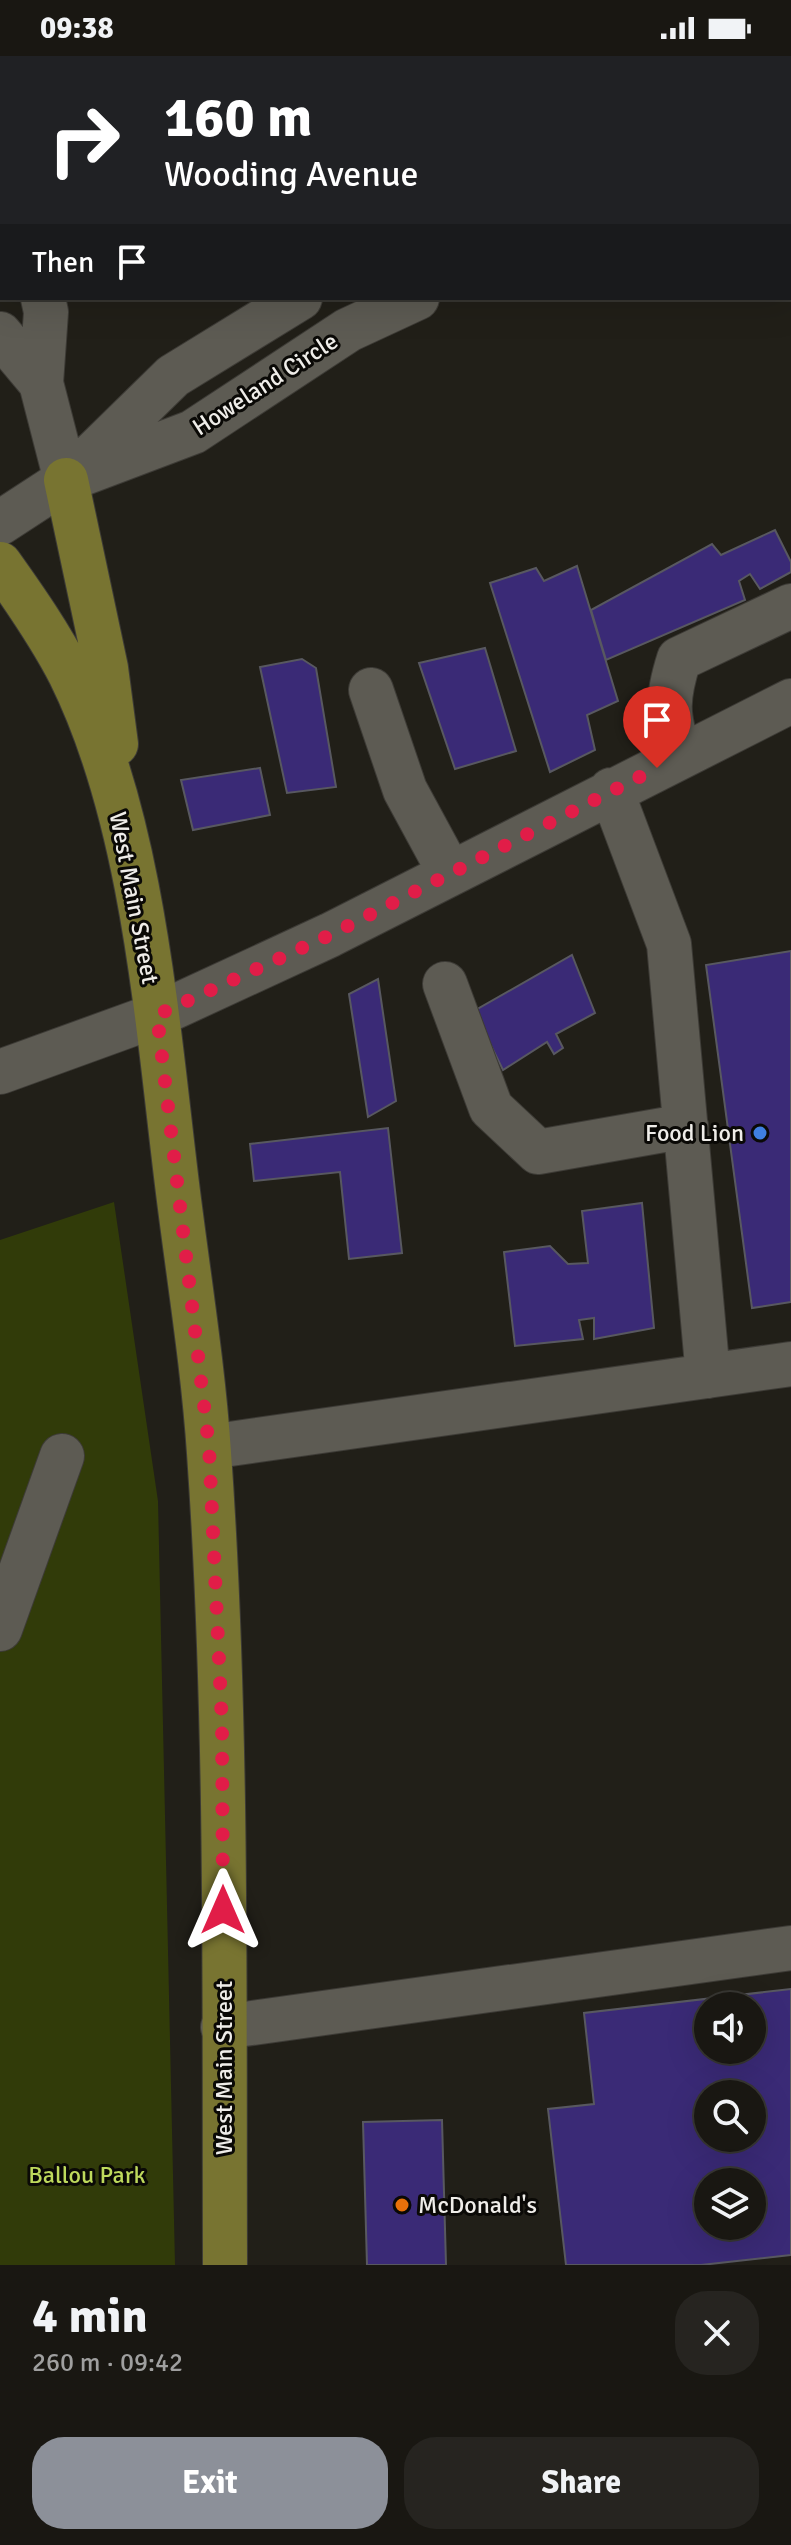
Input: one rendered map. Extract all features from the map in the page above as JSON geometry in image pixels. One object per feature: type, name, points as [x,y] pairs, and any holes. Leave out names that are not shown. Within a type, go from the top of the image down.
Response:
[{"type":"main road","points":[[66,480],[106,668],[130,854]]},
{"type":"main road","name":"West Main Street","points":[[0,564],[40,619],[71,676],[102,749],[130,854],[157,1015],[209,1447],[222,1724],[225,2265]]},
{"type":"street","points":[[43,300],[46,312],[41,383],[66,480]]},
{"type":"street","name":"Howeland Circle","points":[[0,523],[66,480],[173,376],[297,300]]},
{"type":"street","name":"Howeland Circle","points":[[66,480],[193,432],[394,303]]},
{"type":"street","points":[[0,334],[41,383]]},
{"type":"street","points":[[680,756],[669,721],[668,694],[679,659],[791,606]]},
{"type":"street","points":[[371,690],[405,790],[450,873]]},
{"type":"street","points":[[0,1072],[157,1015],[330,935],[791,701]]},
{"type":"street","points":[[611,790],[669,944],[708,1376]]},
{"type":"street","points":[[445,984],[491,1108],[538,1152],[686,1126]]},
{"type":"street","points":[[209,1447],[791,1364]]},
{"type":"street","points":[[0,1629],[62,1456]]},
{"type":"street","points":[[223,2027],[791,1948]]},
{"type":"green space","name":"Ballou Park","points":[[114,1202],[158,1501],[175,2265],[0,2265],[0,1240]]},
{"type":"building","points":[[775,530],[791,562],[791,572],[760,589],[750,574],[739,581],[745,600],[606,660],[591,610],[712,544],[721,555]]},
{"type":"building","points":[[577,566],[618,701],[587,715],[595,750],[550,772],[490,583],[536,568],[544,581]]},
{"type":"building","points":[[485,648],[516,751],[455,769],[419,663]]},
{"type":"building","points":[[302,659],[316,668],[336,787],[287,793],[260,667]]},
{"type":"building","points":[[260,768],[270,815],[193,830],[181,780]]},
{"type":"building","name":"Food Lion","points":[[791,951],[791,1302],[752,1308],[706,965]]},
{"type":"building","points":[[572,955],[595,1013],[556,1034],[563,1048],[554,1054],[547,1042],[503,1070],[474,1011]]},
{"type":"building","points":[[378,979],[396,1101],[368,1117],[349,994]]},
{"type":"building","points":[[388,1128],[402,1253],[349,1259],[340,1172],[254,1181],[250,1144]]},
{"type":"building","points":[[642,1203],[654,1328],[594,1339],[594,1318],[579,1320],[583,1339],[515,1346],[504,1252],[550,1246],[568,1264],[588,1263],[582,1211]]},
{"type":"building","points":[[791,1989],[791,2255],[701,2265],[566,2265],[548,2109],[594,2104],[584,2013],[694,2000],[694,2064],[766,2064],[765,1992]]},
{"type":"building","points":[[442,2120],[446,2265],[367,2265],[363,2122]]},
{"type":"place","name":"Food Lion","points":[[760,1133]]},
{"type":"place","name":"McDonald's","points":[[402,2205]]},
{"type":"route","points":[[223,1910],[222,1724],[209,1447],[157,1015],[330,935],[657,768]]}]
